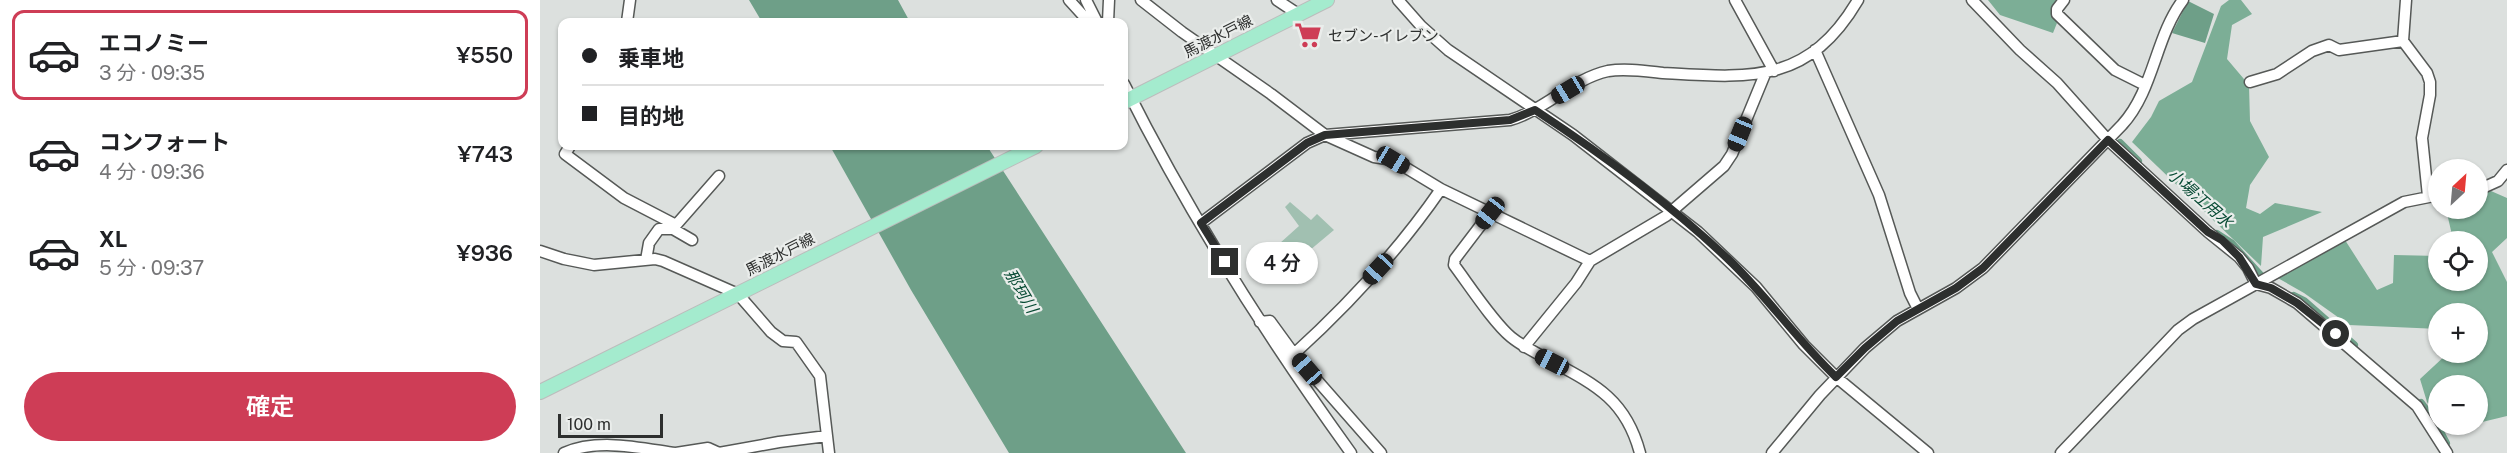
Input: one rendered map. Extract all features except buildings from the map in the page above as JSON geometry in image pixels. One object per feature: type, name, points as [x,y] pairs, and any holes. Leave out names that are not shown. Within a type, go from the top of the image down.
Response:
[{"type":"main road","name":"馬渡水戸線","points":[[1128,100],[1327,0]]},
{"type":"main road","name":"馬渡水戸線","points":[[540,392],[1027,150]]},
{"type":"street","points":[[628,18],[630,0]]},
{"type":"street","points":[[1069,0],[1085,18]]},
{"type":"street","points":[[1086,0],[1095,18]]},
{"type":"street","points":[[1108,18],[1109,0]]},
{"type":"street","points":[[1141,0],[1325,135],[1374,157],[1393,160],[1441,189],[1590,261]]},
{"type":"street","points":[[1277,0],[1298,14]]},
{"type":"street","points":[[1398,0],[1438,42],[1573,135],[1671,210],[1728,259],[1836,377],[1928,453]]},
{"type":"street","points":[[1736,0],[1770,73]]},
{"type":"street","points":[[1201,223],[1299,149],[1325,135],[1510,120],[1535,110],[1584,80],[1610,71],[1730,76],[1770,73],[1815,50],[1840,29],[1858,0]]},
{"type":"street","points":[[1972,0],[2020,50],[2057,83],[2108,140],[2208,232],[2222,240],[2239,257],[2256,284],[2271,288],[2297,303],[2418,404],[2447,453]]},
{"type":"street","points":[[2064,0],[2057,9],[2057,14],[2115,70],[2145,85]]},
{"type":"street","points":[[1772,453],[1855,357],[1897,321],[1956,288],[1983,268],[2131,116],[2170,24],[2183,0]]},
{"type":"street","points":[[2406,0],[2403,41],[2427,73],[2430,82],[2430,95],[2422,138],[2428,167]]},
{"type":"street","points":[[2250,82],[2277,74],[2312,51],[2329,45],[2339,50],[2403,41]]},
{"type":"street","points":[[1815,50],[1879,195],[1910,293],[1918,309]]},
{"type":"street","points":[[1524,347],[1576,283],[1590,261],[1671,210],[1728,160],[1770,73]]},
{"type":"street","points":[[1128,102],[1260,322],[1351,453]]},
{"type":"street","points":[[568,150],[565,154],[624,198],[676,225],[719,176]]},
{"type":"street","points":[[2488,186],[2498,181],[2507,170]]},
{"type":"street","points":[[1294,354],[1330,320],[1394,252],[1441,189]]},
{"type":"street","points":[[2061,453],[2178,330],[2404,202],[2428,197]]},
{"type":"street","points":[[1490,213],[1455,259],[1454,265],[1509,335],[1524,347],[1561,367],[1616,402],[1630,426],[1640,453]]},
{"type":"street","points":[[646,260],[649,243],[659,229],[673,229],[692,240]]},
{"type":"street","points":[[540,251],[594,265],[655,259],[738,294],[771,332],[783,341],[796,342],[815,367],[820,376],[828,453]]},
{"type":"street","points":[[1260,322],[1270,321],[1294,354],[1381,453]]},
{"type":"street","points":[[564,453],[574,448],[624,446],[675,453],[708,448],[718,453],[827,436]]},
{"type":"shaded area","points":[[1988,0],[2056,0],[2051,11],[2057,23],[2053,33],[2000,15]]},
{"type":"shaded area","points":[[2229,0],[2241,0],[2252,14],[2232,25],[2227,59],[2249,85],[2250,121],[2269,157],[2250,185],[2246,208],[2260,214],[2275,203],[2322,212],[2263,237],[2261,266],[2132,142],[2151,117],[2159,101],[2192,82],[2221,6]]},
{"type":"shaded area","points":[[2488,192],[2507,198],[2507,238],[2492,252],[2507,282],[2507,416],[2488,421],[2488,375],[2428,375],[2428,403],[2420,379],[2437,363],[2488,363],[2488,303],[2428,303],[2428,329],[2349,325],[2304,293],[2276,277],[2345,240],[2377,290],[2393,283],[2394,255],[2428,256],[2428,291],[2488,291],[2488,231],[2451,231],[2448,219],[2488,219]]},
{"type":"shaded area","points":[[1290,202],[1311,220],[1317,214],[1334,230],[1285,271],[1269,253],[1299,226],[1285,207]]},
{"type":"water","points":[[749,0],[898,0],[908,18],[760,18]]},
{"type":"water","points":[[2188,1],[2214,14],[2205,43],[2172,33]]},
{"type":"water","name":"那珂川","points":[[832,150],[990,150],[1186,453],[1009,453],[911,290]]},
{"type":"waterway","name":"小場江用水","points":[[2120,143],[2138,161]]},
{"type":"waterway","name":"小場江用水","points":[[2217,234],[2231,243],[2260,275]]},
{"type":"waterway","name":"小場江用水","points":[[2294,296],[2304,301],[2354,345]]},
{"type":"waterway","name":"小場江用水","points":[[2421,403],[2446,443]]},
{"type":"place","name":"セブン-イレブン","points":[[1308,35]]},
{"type":"route","points":[[1225,262],[1201,223],[1307,143],[1325,135],[1510,120],[1535,110],[1573,135],[1698,232],[1756,287],[1804,345],[1836,377],[1882,332],[1956,288],[1983,268],[2108,140],[2208,232],[2222,240],[2248,268],[2256,284],[2271,288],[2297,303],[2336,334]]}]
